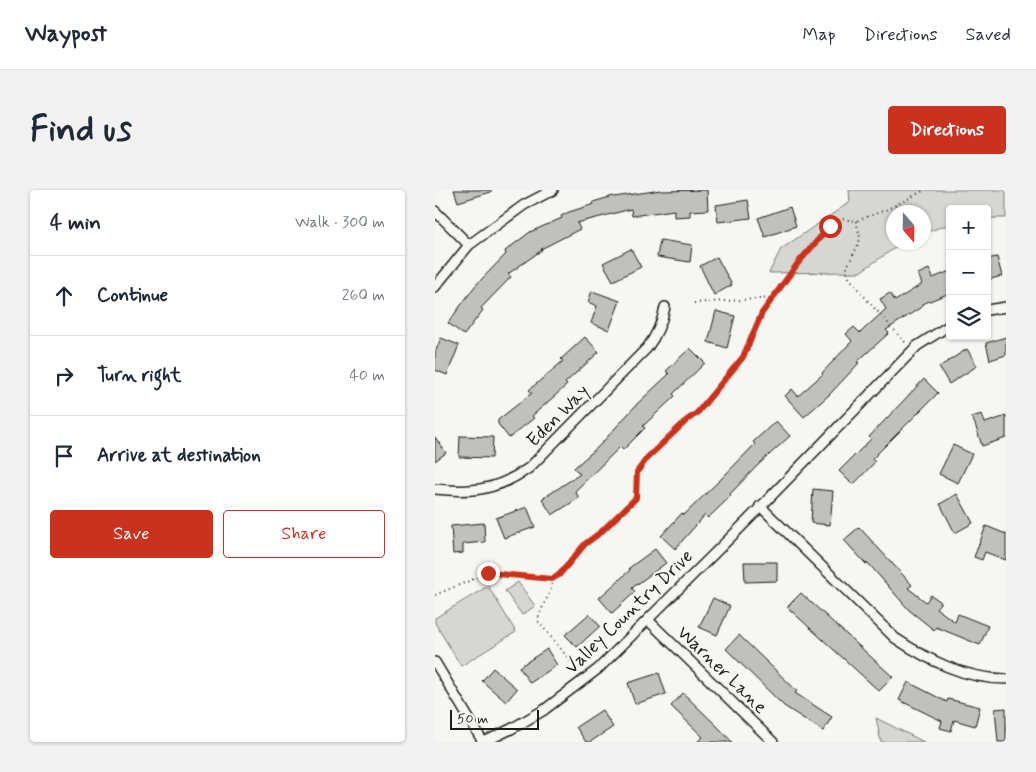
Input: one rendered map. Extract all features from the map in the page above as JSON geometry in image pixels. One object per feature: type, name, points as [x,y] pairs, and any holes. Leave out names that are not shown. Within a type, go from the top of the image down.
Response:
[{"type":"street","points":[[435,287],[469,245],[524,205],[553,190]]},
{"type":"street","points":[[435,211],[469,245]]},
{"type":"street","name":"Eden Way","points":[[435,489],[458,492],[483,489],[506,482],[529,468],[647,348],[656,335],[665,307]]},
{"type":"street","points":[[991,309],[1006,307]]},
{"type":"street","name":"Valley Country Drive","points":[[483,742],[511,729],[575,687],[598,669],[917,346],[946,328]]},
{"type":"street","points":[[760,506],[895,638],[941,664],[973,675],[993,679],[1006,679]]},
{"type":"street","name":"Warner Lane","points":[[648,620],[773,742]]},
{"type":"street","points":[[435,662],[483,742]]},
{"type":"path","points":[[435,595],[488,573],[552,579],[559,575],[585,544],[601,532],[636,498],[637,472],[647,458],[697,413],[743,357],[762,313],[798,263],[830,226],[841,220],[857,221],[888,209],[925,190]]},
{"type":"path","points":[[857,221],[860,237],[859,243],[847,266],[847,275],[905,342]]},
{"type":"path","points":[[694,303],[773,298]]},
{"type":"path","points":[[552,579],[552,584],[541,608],[538,621],[578,670]]},
{"type":"shaded area","points":[[849,190],[1006,190],[1006,218],[991,218],[991,205],[946,205],[946,225],[931,231],[931,205],[886,205],[886,250],[892,250],[860,272],[769,273],[781,249],[850,202]]},
{"type":"shaded area","points":[[518,582],[535,606],[522,615],[505,591]]},
{"type":"shaded area","points":[[488,586],[516,632],[461,666],[435,623],[435,618]]},
{"type":"shaded area","points":[[876,718],[924,742],[881,742]]},
{"type":"building","points":[[454,190],[491,190],[491,192],[458,202]]},
{"type":"building","points":[[661,190],[707,190],[708,210],[690,211],[690,216],[674,217],[674,210],[632,216],[631,209],[577,223],[580,229],[541,249],[508,274],[511,277],[481,308],[483,310],[464,335],[448,323],[475,286],[506,254],[505,251],[530,232],[562,218],[561,216],[569,212],[594,204],[593,202],[613,196]]},
{"type":"building","points":[[748,200],[751,218],[718,222],[716,205]]},
{"type":"building","points":[[790,207],[796,226],[765,237],[758,218]]},
{"type":"building","points":[[660,240],[692,245],[690,262],[657,257]]},
{"type":"building","points":[[631,249],[641,267],[613,281],[603,263]]},
{"type":"building","points":[[717,257],[732,285],[714,295],[700,266]]},
{"type":"building","points":[[997,257],[1002,276],[991,279],[991,258]]},
{"type":"building","points":[[929,269],[933,278],[946,273],[946,295],[922,304],[923,306],[886,330],[889,333],[857,362],[859,363],[829,395],[804,417],[785,396],[792,389],[798,396],[823,374],[852,341],[846,334],[854,327],[860,333],[886,309],[880,299],[890,293],[895,301],[922,284],[918,274]]},
{"type":"building","points":[[592,291],[620,301],[609,330],[591,323],[597,306],[588,302]]},
{"type":"building","points":[[716,311],[735,316],[727,348],[708,342]]},
{"type":"building","points":[[585,337],[599,352],[565,383],[567,385],[532,416],[534,418],[509,438],[498,424],[498,420],[532,393],[529,390],[563,361],[561,359]]},
{"type":"building","points":[[1006,337],[1006,355],[990,360],[986,343]]},
{"type":"building","points":[[441,338],[459,345],[447,375],[435,370],[435,353]]},
{"type":"building","points":[[690,348],[705,363],[673,394],[675,396],[643,426],[645,428],[623,450],[620,447],[575,491],[579,498],[552,515],[542,499],[580,474],[574,468],[599,446],[638,403],[669,374],[666,371]]},
{"type":"building","points":[[967,349],[977,366],[949,384],[939,367]]},
{"type":"building","points":[[924,379],[938,393],[872,459],[875,462],[853,485],[839,471],[871,439],[869,437]]},
{"type":"building","points":[[982,414],[985,423],[1006,416],[1006,438],[982,446],[971,417]]},
{"type":"building","points":[[776,421],[790,436],[758,465],[730,494],[731,496],[708,518],[705,515],[675,549],[661,536],[682,513],[684,515],[724,476],[755,444],[753,442]]},
{"type":"building","points":[[460,436],[493,437],[492,458],[459,457]]},
{"type":"building","points":[[435,437],[446,453],[435,461]]},
{"type":"building","points":[[953,445],[972,454],[958,483],[939,474]]},
{"type":"building","points":[[813,489],[833,491],[830,525],[811,523]]},
{"type":"building","points":[[957,494],[973,523],[955,533],[940,504]]},
{"type":"building","points":[[527,507],[535,527],[504,538],[496,518]]},
{"type":"building","points":[[484,523],[485,542],[463,544],[463,553],[453,554],[451,526]]},
{"type":"building","points":[[986,526],[1006,534],[1006,560],[985,552],[982,560],[974,557]]},
{"type":"building","points":[[859,527],[912,585],[908,588],[926,602],[931,595],[941,602],[936,608],[955,622],[958,614],[988,626],[980,645],[936,627],[934,630],[909,610],[868,563],[866,564],[844,540]]},
{"type":"building","points":[[655,549],[666,563],[632,588],[635,592],[612,613],[599,598],[630,570],[629,568]]},
{"type":"building","points":[[744,562],[777,562],[777,581],[745,582]]},
{"type":"building","points":[[801,593],[893,677],[879,691],[787,607]]},
{"type":"building","points":[[713,598],[730,606],[717,635],[699,627]]},
{"type":"building","points":[[589,614],[600,626],[577,647],[565,635]]},
{"type":"building","points":[[739,635],[797,691],[795,693],[832,717],[823,731],[784,706],[726,649]]},
{"type":"building","points":[[547,649],[557,665],[530,683],[519,667]]},
{"type":"building","points":[[493,668],[517,689],[506,702],[482,681]]},
{"type":"building","points":[[659,673],[666,694],[635,704],[628,683]]},
{"type":"building","points":[[908,682],[947,702],[948,699],[980,707],[975,726],[954,720],[951,731],[940,728],[942,721],[899,700]]},
{"type":"building","points":[[683,693],[732,742],[697,742],[703,737],[671,706]]},
{"type":"building","points":[[1006,708],[1006,742],[998,742],[995,709]]},
{"type":"building","points":[[602,710],[613,727],[590,742],[586,742],[576,727]]},
{"type":"route","points":[[488,573],[552,579],[559,575],[585,544],[601,532],[636,498],[635,483],[637,472],[647,458],[697,413],[719,384],[733,370],[743,357],[762,313],[798,263],[830,226]]}]
